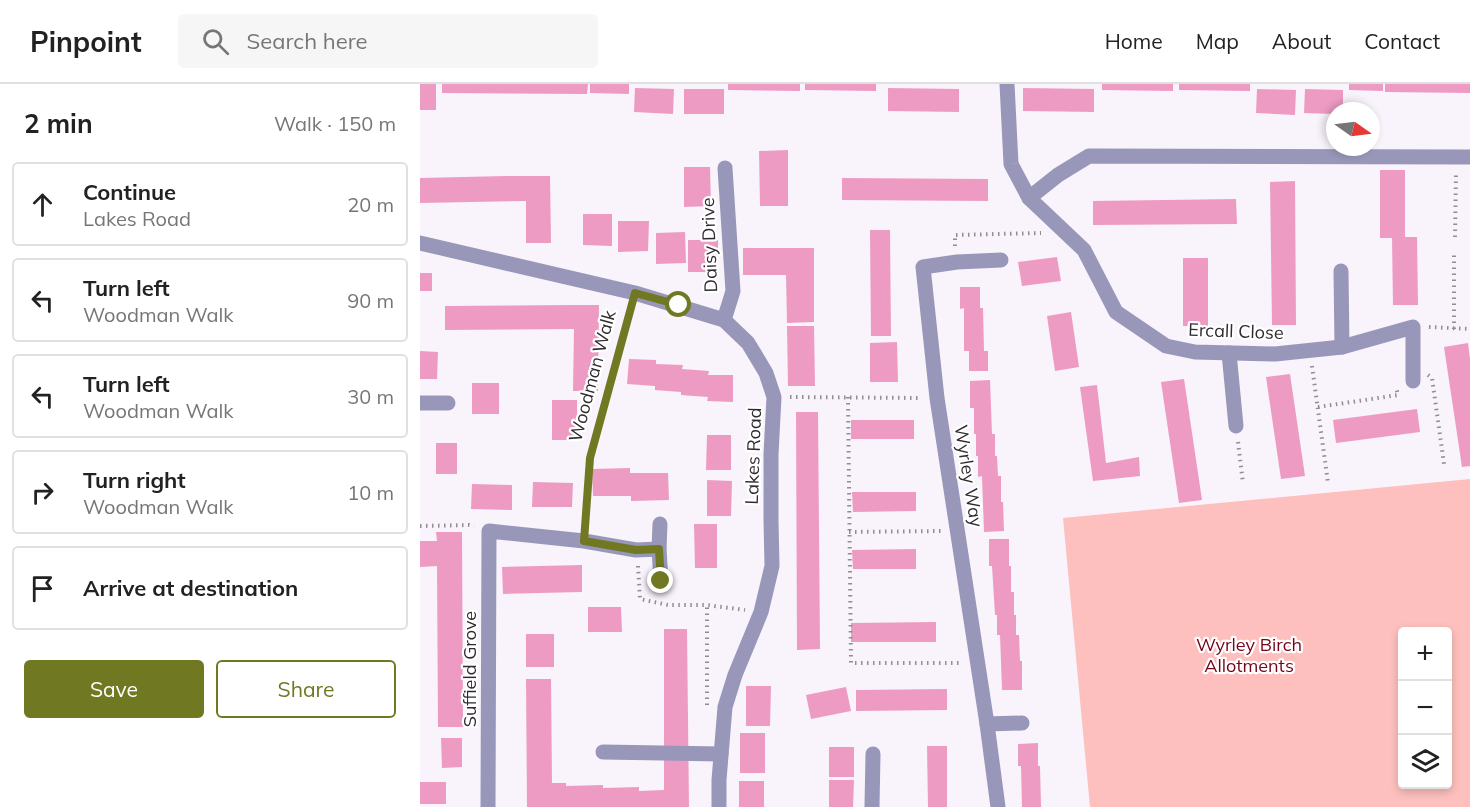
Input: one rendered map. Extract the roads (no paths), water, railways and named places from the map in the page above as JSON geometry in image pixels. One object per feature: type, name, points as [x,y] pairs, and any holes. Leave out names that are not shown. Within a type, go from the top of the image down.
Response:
[{"type":"street","name":"Ercall Close","points":[[1007,84],[1011,164],[1029,198],[1084,250],[1116,312],[1166,346],[1195,352],[1275,354],[1310,351],[1342,347],[1413,327],[1413,381]]},
{"type":"street","points":[[1029,198],[1058,175],[1089,156],[1463,157]]},
{"type":"street","name":"Daisy Drive","points":[[724,320],[733,291],[725,168]]},
{"type":"street","name":"Lakes Road","points":[[420,243],[635,293],[724,320],[748,343],[766,373],[774,397],[771,465],[772,566],[761,612],[735,675],[725,707],[719,807]]},
{"type":"street","name":"Wyrley Way","points":[[998,807],[937,398],[923,267],[957,262],[1001,260]]},
{"type":"street","points":[[1341,272],[1342,347]]},
{"type":"street","points":[[1229,353],[1236,426]]},
{"type":"street","points":[[420,403],[448,403]]},
{"type":"street","points":[[660,524],[661,581]]},
{"type":"street","name":"Suffield Grove","points":[[488,807],[489,531],[584,541],[636,550],[659,549]]},
{"type":"street","points":[[987,724],[1022,723]]},
{"type":"street","points":[[603,752],[721,754]]},
{"type":"street","points":[[872,807],[873,754]]},
{"type":"park label","name":"Wyrley Birch Allotments","points":[[1249,654]]}]
